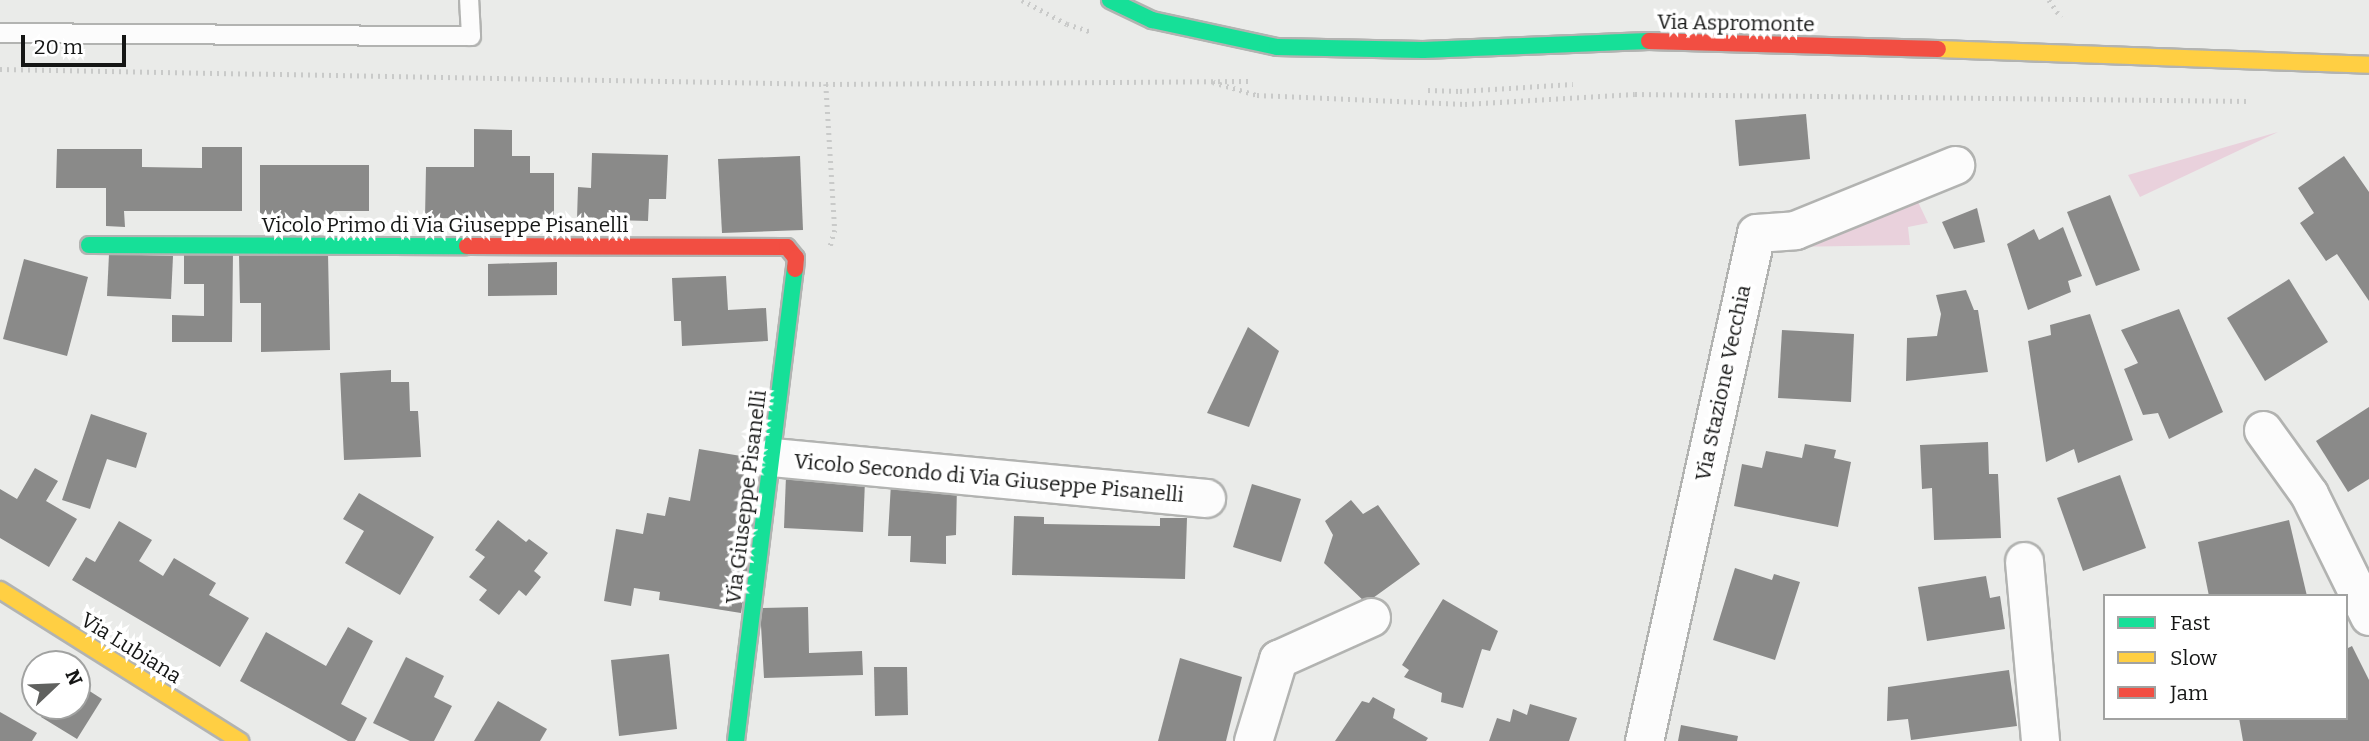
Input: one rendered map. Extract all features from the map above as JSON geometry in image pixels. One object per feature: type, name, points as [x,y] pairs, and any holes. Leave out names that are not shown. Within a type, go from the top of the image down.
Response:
[{"type":"street","name":"Via Aspromonte","points":[[1110,0],[1152,20],[1277,47],[1423,50],[1675,40],[2369,65]]},
{"type":"street","name":"Via Stazione Vecchia","points":[[1644,741],[1756,233],[1795,230],[1955,165]]},
{"type":"street","name":"Vicolo Primo di Via Giuseppe Pisanelli","points":[[89,245],[787,247],[796,258]]},
{"type":"street","name":"Via Giuseppe Pisanelli","points":[[736,741],[796,258]]},
{"type":"street","points":[[2263,430],[2309,494],[2369,616]]},
{"type":"street","name":"Vicolo Secondo di Via Giuseppe Pisanelli","points":[[772,457],[1206,498]]},
{"type":"street","points":[[2024,561],[2040,741]]},
{"type":"street","name":"Via Lubiana","points":[[0,590],[240,741]]},
{"type":"street","points":[[1254,741],[1278,659],[1371,617]]},
{"type":"lane","points":[[0,33],[471,36],[469,0]]},
{"type":"path","points":[[2049,0],[2067,26]]},
{"type":"path","points":[[0,69],[826,84],[1261,82]]},
{"type":"path","points":[[1209,81],[1257,95],[1465,104],[1635,93],[2261,101]]},
{"type":"path","points":[[826,84],[835,230],[830,250]]},
{"type":"path","points":[[1420,89],[1460,91],[1578,84]]},
{"type":"path","points":[[1989,90],[2190,93]]},
{"type":"path","points":[[2203,93],[2245,93]]},
{"type":"shaded area","points":[[2278,132],[2140,197],[2128,175]]},
{"type":"shaded area","points":[[1918,202],[1928,223],[1908,227],[1910,245],[1787,247],[1792,235]]},
{"type":"building","points":[[1806,114],[1810,159],[1739,166],[1735,120]]},
{"type":"building","points":[[474,129],[512,130],[512,156],[530,156],[530,173],[554,173],[554,219],[425,218],[426,167],[474,167]]},
{"type":"building","points":[[202,147],[242,147],[242,211],[124,211],[125,227],[106,226],[106,188],[56,188],[57,149],[142,149],[142,167],[202,168]]},
{"type":"building","points":[[592,153],[668,155],[666,199],[649,199],[648,221],[577,219],[578,187],[591,188]]},
{"type":"building","points":[[800,156],[803,230],[722,233],[718,159]]},
{"type":"building","points":[[2344,156],[2369,192],[2369,301],[2337,254],[2326,261],[2300,223],[2314,213],[2298,188]]},
{"type":"building","points":[[260,165],[369,165],[369,211],[334,211],[334,222],[260,223]]},
{"type":"building","points":[[2110,195],[2140,270],[2096,286],[2067,212]]},
{"type":"building","points":[[1977,208],[1985,242],[1954,249],[1942,222]]},
{"type":"building","points":[[2063,227],[2082,276],[2068,281],[2071,292],[2028,310],[2007,244],[2034,229],[2039,240]]},
{"type":"building","points":[[184,252],[233,252],[232,342],[172,342],[172,315],[204,316],[204,284],[184,284]]},
{"type":"building","points":[[328,253],[330,350],[261,352],[261,303],[240,303],[239,255]]},
{"type":"building","points":[[109,254],[173,256],[171,299],[107,296]]},
{"type":"building","points":[[24,259],[88,277],[67,356],[3,339]]},
{"type":"building","points":[[557,262],[557,295],[488,296],[488,264]]},
{"type":"building","points":[[726,276],[728,310],[766,308],[768,341],[682,346],[681,321],[674,321],[672,278]]},
{"type":"building","points":[[2289,279],[2328,342],[2265,381],[2227,318]]},
{"type":"building","points":[[1966,290],[1974,310],[1978,310],[1988,372],[1906,381],[1907,338],[1937,336],[1941,314],[1936,295]]},
{"type":"building","points":[[2179,309],[2223,412],[2169,439],[2158,413],[2143,415],[2124,369],[2138,363],[2121,330]]},
{"type":"building","points":[[2090,314],[2133,440],[2078,463],[2074,449],[2046,462],[2028,341],[2051,335],[2050,325]]},
{"type":"building","points":[[1248,327],[1279,351],[1249,427],[1207,413]]},
{"type":"building","points":[[1782,330],[1854,334],[1851,402],[1778,398]]},
{"type":"building","points":[[391,370],[391,382],[409,382],[410,411],[418,411],[421,457],[344,460],[340,373]]},
{"type":"building","points":[[2369,407],[2369,479],[2348,492],[2316,441]]},
{"type":"building","points":[[91,414],[147,433],[136,468],[107,459],[90,509],[62,500]]},
{"type":"building","points":[[1988,442],[1989,474],[1998,474],[2001,538],[1934,540],[1932,488],[1922,489],[1920,445]]},
{"type":"building","points":[[1805,444],[1836,450],[1834,458],[1851,462],[1838,527],[1734,506],[1742,464],[1762,468],[1766,451],[1802,458]]},
{"type":"building","points":[[699,449],[747,457],[738,507],[758,510],[741,613],[659,600],[660,592],[634,588],[631,606],[604,601],[616,529],[643,534],[647,513],[665,516],[669,497],[690,501]]},
{"type":"building","points":[[35,468],[58,481],[46,501],[77,519],[49,567],[0,538],[0,489],[17,499]]},
{"type":"building","points":[[2120,475],[2146,548],[2083,571],[2057,498]]},
{"type":"building","points":[[786,476],[865,480],[863,532],[784,528]]},
{"type":"building","points":[[891,483],[957,485],[956,535],[946,536],[946,564],[910,562],[911,536],[888,536]]},
{"type":"building","points":[[1252,484],[1301,499],[1281,562],[1233,547]]},
{"type":"building","points":[[359,493],[434,537],[400,595],[345,563],[364,531],[343,519]]},
{"type":"building","points":[[1351,500],[1363,514],[1378,505],[1420,564],[1366,603],[1324,563],[1333,535],[1325,521]]},
{"type":"building","points":[[1014,516],[1044,517],[1044,524],[1160,526],[1160,518],[1187,518],[1185,579],[1012,575]]},
{"type":"building","points":[[498,520],[526,542],[529,539],[548,553],[534,571],[541,577],[526,596],[519,590],[499,615],[479,600],[487,590],[469,577],[485,557],[475,550]]},
{"type":"building","points":[[2289,520],[2307,594],[2209,594],[2198,542]]},
{"type":"building","points":[[119,521],[152,540],[139,561],[163,576],[174,558],[216,583],[209,595],[249,618],[220,667],[72,580],[86,557],[95,562]]},
{"type":"building","points":[[1735,568],[1772,580],[1774,574],[1800,582],[1775,660],[1713,640]]},
{"type":"building","points":[[1986,576],[1990,598],[2000,596],[2005,629],[1927,641],[1918,587]]},
{"type":"building","points":[[1443,599],[1498,631],[1490,651],[1482,649],[1463,708],[1441,702],[1442,693],[1404,677],[1409,670],[1402,665]]},
{"type":"building","points":[[808,607],[809,653],[862,651],[863,675],[764,678],[760,608]]},
{"type":"building","points":[[348,627],[373,641],[341,704],[367,718],[355,741],[348,741],[240,681],[266,632],[326,666]]},
{"type":"building","points":[[2352,646],[2369,680],[2369,741],[2243,741],[2239,720],[2348,720],[2348,648]]},
{"type":"building","points":[[669,654],[677,729],[619,736],[611,660]]},
{"type":"building","points":[[406,657],[444,676],[434,697],[452,706],[434,741],[410,741],[373,723]]},
{"type":"building","points":[[1180,658],[1242,677],[1226,741],[1158,741]]},
{"type":"building","points":[[874,667],[907,667],[908,715],[875,716]]},
{"type":"building","points":[[2009,670],[2017,726],[1911,740],[1908,719],[1887,721],[1888,687]]},
{"type":"building","points":[[91,692],[102,699],[91,717]]},
{"type":"building","points":[[1373,697],[1395,709],[1393,718],[1428,738],[1426,741],[1335,741],[1362,701],[1369,703]]},
{"type":"building","points":[[498,701],[547,729],[540,741],[474,741]]},
{"type":"building","points":[[1530,704],[1577,718],[1569,741],[1489,741],[1497,718],[1510,722],[1513,709],[1527,715]]},
{"type":"building","points":[[0,712],[37,733],[32,741],[0,741]]},
{"type":"building","points":[[46,720],[89,720],[77,739]]},
{"type":"building","points":[[1681,725],[1738,736],[1737,741],[1678,741]]},
{"type":"traffic: fast","points":[[1110,0],[1152,20],[1277,47],[1423,50],[1649,41]]},
{"type":"traffic: fast","points":[[89,245],[467,246]]},
{"type":"traffic: fast","points":[[736,741],[795,269]]},
{"type":"traffic: slow","points":[[1938,49],[2369,65]]},
{"type":"traffic: slow","points":[[0,590],[240,741]]},
{"type":"traffic: jam","points":[[1649,41],[1938,49]]},
{"type":"traffic: jam","points":[[467,246],[787,247],[796,258],[795,269]]}]
